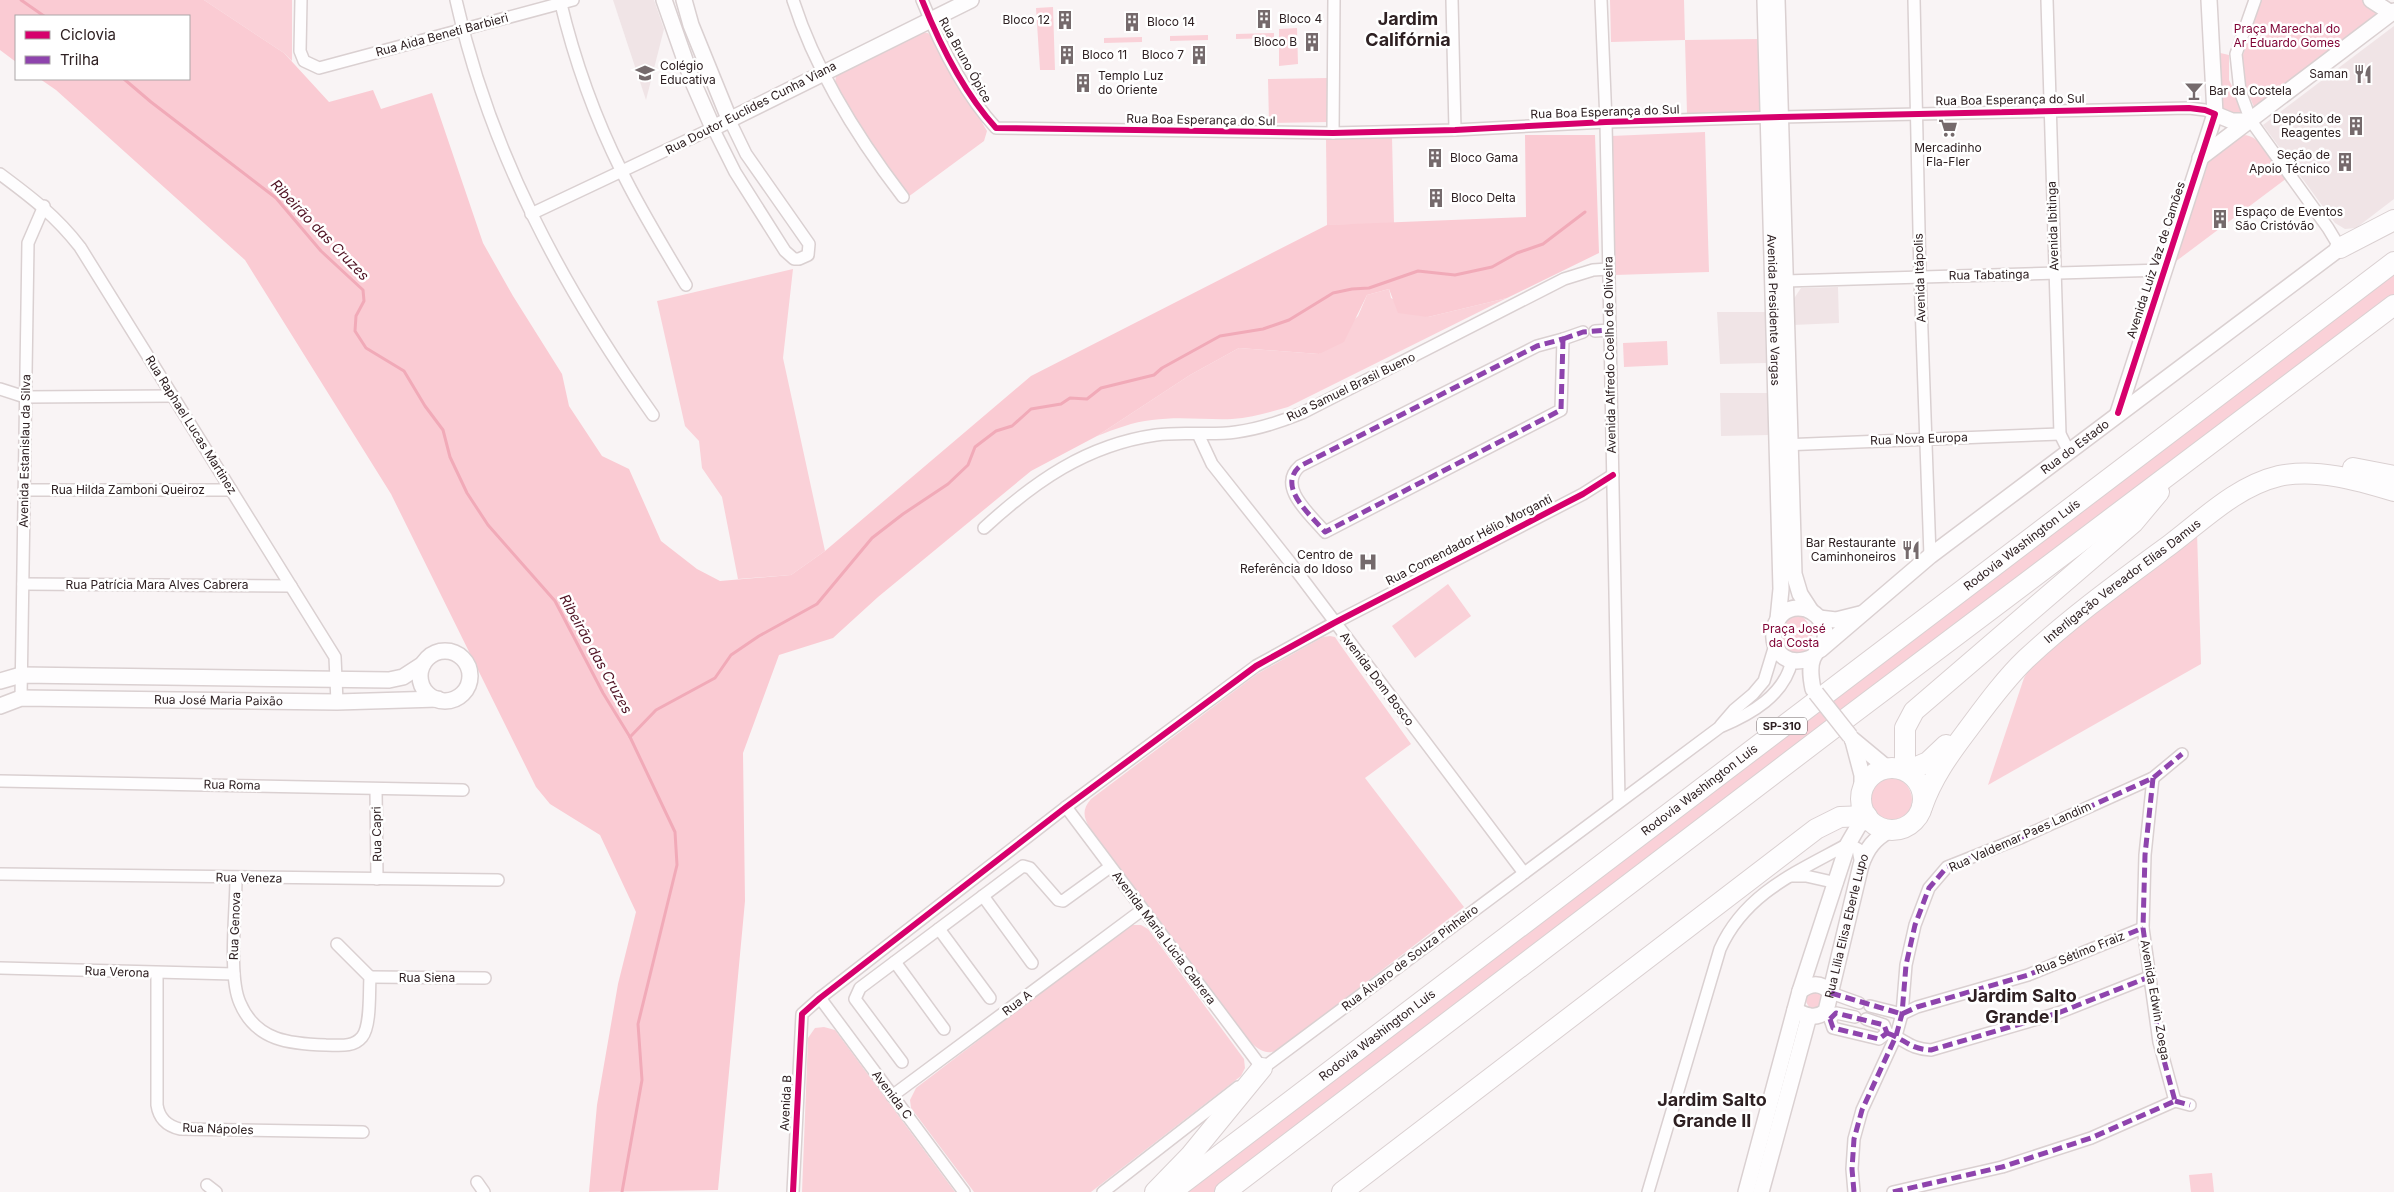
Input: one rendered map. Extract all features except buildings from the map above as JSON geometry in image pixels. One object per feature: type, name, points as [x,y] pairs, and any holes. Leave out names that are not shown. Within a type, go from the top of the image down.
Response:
[{"type":"highway","points":[[2340,248],[2394,220]]},
{"type":"highway","name":"Rodovia Washington Luís","points":[[1171,1192],[2394,262]]},
{"type":"highway","name":"SP-310","points":[[1225,1192],[1691,835],[2394,305]]},
{"type":"highway","name":"Interligação Vereador Elias Damus","points":[[1899,770],[1928,762],[1940,752],[2004,670],[2056,620],[2195,511],[2254,474],[2286,465],[2314,463],[2394,476]]},
{"type":"highway","points":[[1899,770],[1905,728],[1914,711],[2133,523],[2183,464]]},
{"type":"highway","name":"Interligação Vereador Elias Damus","points":[[1922,807],[1928,788],[1942,765],[1974,722],[2025,660],[2084,608],[2240,492],[2280,476],[2300,474],[2342,478],[2394,491]]},
{"type":"highway","points":[[1899,770],[1915,777],[1921,786],[1924,796],[1918,816],[1910,824],[1901,829],[1890,830],[1882,828],[1868,818],[1863,809],[1862,793],[1864,786],[1873,774],[1899,770]]},
{"type":"highway","points":[[1342,1192],[1816,829],[1840,817],[1868,818]]},
{"type":"highway","points":[[1155,1192],[1190,1156],[1262,1068]]},
{"type":"street","name":"Rua Aida Beneti Barbieri","points":[[301,0],[300,51],[304,60],[311,66],[319,68],[463,31],[560,2],[574,0]]},
{"type":"street","points":[[456,0],[481,94],[504,155],[531,214],[567,284],[592,326],[653,415]]},
{"type":"street","points":[[664,0],[692,80],[735,172],[785,251],[794,259],[808,255],[809,244],[746,154],[694,33],[684,0]]},
{"type":"street","points":[[793,0],[823,72],[852,126],[903,197]]},
{"type":"street","name":"Rua Bruno Ópice","points":[[922,0],[945,52],[979,110],[996,128]]},
{"type":"street","name":"Rua Doutor Euclides Cunha Viana","points":[[531,214],[730,120],[970,0]]},
{"type":"street","points":[[1333,133],[1334,0]]},
{"type":"street","points":[[1452,0],[1455,130]]},
{"type":"street","name":"Avenida Alfredo Coelho de Oliveira","points":[[1601,0],[1606,122],[1620,801]]},
{"type":"street","name":"Avenida Presidente Vargas","points":[[1765,0],[1785,281],[1781,589],[1778,619]]},
{"type":"street","name":"Avenida Presidente Vargas","points":[[1777,0],[1774,117],[1783,445],[1794,574],[1800,594],[1815,615]]},
{"type":"street","name":"Avenida Itápolis","points":[[1914,0],[1915,113],[1930,556]]},
{"type":"street","name":"Avenida Ibitinga","points":[[2047,0],[2060,434],[2068,450]]},
{"type":"street","points":[[2209,0],[2215,114]]},
{"type":"street","points":[[2255,0],[2236,54],[2237,81],[2251,121],[2328,228],[2340,248]]},
{"type":"street","points":[[2200,158],[2393,12],[2371,0]]},
{"type":"street","points":[[560,2],[578,62],[598,118],[622,172],[686,285]]},
{"type":"street","name":"Rua Boa Esperança do Sul","points":[[996,128],[1333,133],[1774,117],[2189,108],[2205,110],[2232,120],[2251,121]]},
{"type":"street","name":"Avenida Luiz Vaz de Camões","points":[[2118,413],[2215,114]]},
{"type":"street","name":"Rua Raphael Lucas Martinez","points":[[0,174],[44,206],[63,225],[80,247],[335,657],[337,702]]},
{"type":"street","name":"Avenida Estanislau da Silva","points":[[21,698],[28,243],[44,206]]},
{"type":"street","name":"Rua do Estado","points":[[1817,654],[1930,556],[2068,450],[2340,248]]},
{"type":"street","name":"Rua Samuel Brasil Bueno","points":[[984,528],[1012,502],[1059,468],[1101,449],[1124,441],[1158,434],[1235,432],[1268,426],[1302,413],[1564,279],[1585,271],[1608,270]]},
{"type":"street","name":"Rua Tabatinga","points":[[1785,281],[2164,270]]},
{"type":"street","points":[[1595,331],[1610,330]]},
{"type":"street","points":[[1563,339],[1561,410],[1325,532],[1294,494],[1290,482],[1300,466],[1537,346],[1583,332]]},
{"type":"street","points":[[0,389],[26,397],[173,396]]},
{"type":"street","name":"Avenida Dom Bosco","points":[[1198,434],[1212,464],[1290,561],[1334,623],[1524,873]]},
{"type":"street","name":"Rua Nova Europa","points":[[1783,445],[2060,434]]},
{"type":"street","name":"Rua Comendador Hélio Morganti","points":[[802,1014],[1066,807],[1256,666],[1334,623],[1583,494],[1613,475]]},
{"type":"street","name":"Rua Hilda Zamboni Queiroz","points":[[24,490],[231,490]]},
{"type":"street","name":"Rua Patrícia Mara Alves Cabrera","points":[[23,584],[291,586]]},
{"type":"street","points":[[1814,691],[1811,677],[1825,634],[1815,615],[1793,609],[1778,619],[1774,628],[1775,645],[1779,652],[1794,661],[1800,673],[1814,691],[1851,738],[1899,770]]},
{"type":"street","name":"Rua do Estado","points":[[1815,615],[1836,620],[1862,614]]},
{"type":"street","name":"Rua Álvaro de Souza Pinheiro","points":[[1720,727],[1734,710],[1753,694],[1764,681],[1775,645]]},
{"type":"street","points":[[446,650],[463,658],[468,666],[469,684],[464,692],[456,698],[438,700],[428,694],[422,685],[420,675],[423,664],[429,657],[437,652],[446,650]]},
{"type":"street","points":[[1794,661],[1805,660],[1817,654]]},
{"type":"street","name":"Rua Álvaro de Souza Pinheiro","points":[[1102,1192],[1262,1068],[1620,801],[1720,727],[1743,717],[1769,698],[1785,681],[1794,661]]},
{"type":"street","name":"Rua José Maria Paixão","points":[[0,681],[21,675],[389,680],[403,676],[423,664]]},
{"type":"street","name":"Rua José Maria Paixão","points":[[0,706],[21,698],[337,702],[438,700]]},
{"type":"street","points":[[1851,738],[1862,775],[1862,793]]},
{"type":"street","name":"Rua Valdemar Paes Landim","points":[[1854,1192],[1852,1168],[1854,1139],[1862,1110],[1891,1035],[1902,1014],[1906,965],[1914,926],[1929,888],[1947,867],[2020,838],[2154,778],[2182,754]]},
{"type":"street","name":"Avenida Edwin Zoega","points":[[2154,778],[2145,855],[2143,928],[2148,977],[2159,1042],[2175,1101]]},
{"type":"street","name":"Rua Roma","points":[[0,781],[463,790]]},
{"type":"street","name":"Rua Capri","points":[[376,788],[377,879]]},
{"type":"street","name":"Avenida Maria Lúcia Cabrera","points":[[1066,807],[1262,1068]]},
{"type":"street","name":"Rua Lilia Elisa Eberle Lupo","points":[[1800,991],[1837,883],[1848,844],[1859,825],[1868,818]]},
{"type":"street","name":"Rua Lilia Elisa Eberle Lupo","points":[[1813,1015],[1826,1011],[1861,865],[1870,845],[1876,838],[1890,830]]},
{"type":"street","points":[[1648,1192],[1720,949],[1730,928],[1746,907],[1789,876],[1848,844],[1858,849],[1861,865]]},
{"type":"street","points":[[902,1062],[856,999],[860,988],[1023,866],[1027,866],[1058,900],[1063,901],[1110,866]]},
{"type":"street","name":"Rua Veneza","points":[[0,874],[498,880]]},
{"type":"street","points":[[1789,876],[1806,876],[1837,883]]},
{"type":"street","name":"Rua Genova","points":[[236,878],[234,974],[236,996],[246,1015],[254,1024],[277,1039],[302,1044],[346,1045],[360,1039],[367,1025],[370,978]]},
{"type":"street","points":[[983,896],[1032,963]]},
{"type":"street","name":"Rua A","points":[[892,1096],[1142,910]]},
{"type":"street","name":"Rua Sétimo Fraiz","points":[[1902,1014],[1917,1007],[2028,975],[2143,928]]},
{"type":"street","points":[[939,929],[990,998]]},
{"type":"street","points":[[337,944],[370,978]]},
{"type":"street","points":[[895,962],[944,1029]]},
{"type":"street","name":"Rua Verona","points":[[0,968],[157,974],[234,974]]},
{"type":"street","name":"Rua Nápoles","points":[[157,974],[157,1105],[159,1114],[168,1124],[180,1129],[363,1132]]},
{"type":"street","points":[[1813,1015],[1836,1013],[1861,1018],[1884,1025],[1891,1035],[1909,1046],[1931,1050],[2058,1013],[2148,977]]},
{"type":"street","name":"Rua Siena","points":[[370,978],[485,978]]},
{"type":"street","points":[[1891,1035],[1879,1039],[1833,1028],[1813,1015],[1800,991],[1808,985],[1815,984],[1826,988],[1831,994],[1902,1014]]},
{"type":"street","name":"Avenida C","points":[[820,998],[964,1192]]},
{"type":"street","name":"Avenida B","points":[[793,1192],[802,1014]]},
{"type":"street","name":"Rua Lilia Elisa Eberle Lupo","points":[[1746,1192],[1756,1155],[1813,1015]]},
{"type":"street","name":"Rua Lilia Elisa Eberle Lupo","points":[[1761,1192],[1813,1015]]},
{"type":"street","points":[[1893,1192],[2002,1167],[2091,1138],[2175,1101],[2190,1106]]},
{"type":"street","points":[[1756,1155],[1771,1159]]},
{"type":"shaded area","points":[[0,0],[204,0],[284,53],[329,102],[373,90],[381,109],[432,93],[483,243],[513,296],[562,374],[569,406],[602,456],[629,469],[661,541],[697,569],[720,581],[791,575],[825,551],[1031,376],[1327,225],[1526,217],[1525,135],[1595,135],[1599,253],[1507,298],[1428,317],[1398,313],[1389,289],[1367,295],[1344,342],[1319,354],[1239,348],[1190,375],[1097,436],[1031,471],[878,597],[833,638],[779,655],[743,753],[745,901],[718,1190],[589,1192],[597,1105],[618,984],[636,912],[600,835],[550,804],[536,787],[391,494],[245,260],[56,90],[41,80],[190,80],[190,15],[15,15],[15,61],[0,50]]},
{"type":"shaded area","name":"Colégio Educativa","points":[[613,0],[654,0],[664,29],[646,100]]},
{"type":"shaded area","points":[[2394,26],[2394,199],[2356,228],[2345,229],[2335,223],[2263,125]]},
{"type":"shaded area","points":[[1838,287],[1839,323],[1793,325],[1793,300],[1801,288]]},
{"type":"shaded area","points":[[1717,312],[1765,312],[1766,363],[1720,364]]},
{"type":"shaded area","points":[[1720,393],[1767,393],[1769,435],[1721,436]]},
{"type":"green space","points":[[204,0],[292,0],[292,61],[284,53]]},
{"type":"green space","points":[[1610,0],[1684,0],[1685,40],[1611,42]]},
{"type":"green space","name":"Praça Marechal do Ar Eduardo Gomes","points":[[2261,0],[2365,0],[2377,10],[2375,15],[2282,86],[2256,112],[2244,83],[2242,58]]},
{"type":"green space","points":[[1053,7],[1055,70],[1040,70],[1036,8]]},
{"type":"green space","points":[[1297,28],[1298,64],[1279,66],[1279,29]]},
{"type":"green space","points":[[919,32],[928,33],[931,36],[987,131],[984,141],[908,197],[835,84],[836,75]]},
{"type":"green space","points":[[1274,33],[1274,38],[1236,39],[1236,34]]},
{"type":"green space","points":[[1208,35],[1208,40],[1170,41],[1170,36]]},
{"type":"green space","points":[[1142,37],[1142,42],[1104,43],[1104,38]]},
{"type":"green space","points":[[1760,39],[1760,112],[1687,114],[1685,40]]},
{"type":"green space","points":[[2216,52],[2229,55],[2229,80],[2243,108],[2241,116],[2229,117],[2220,107]]},
{"type":"green space","points":[[1327,78],[1328,122],[1269,123],[1268,79]]},
{"type":"green space","points":[[1705,132],[1709,272],[1615,275],[1611,136]]},
{"type":"green space","points":[[2243,135],[2250,136],[2262,145],[2287,178],[2175,262],[2209,161]]},
{"type":"green space","points":[[1392,137],[1394,224],[1327,225],[1326,139]]},
{"type":"green space","points":[[793,269],[783,358],[825,551],[791,575],[738,579],[722,497],[702,468],[699,441],[685,426],[657,301]]},
{"type":"green space","points":[[2394,269],[2394,300],[1216,1192],[1181,1192]]},
{"type":"green space","points":[[1389,289],[1391,298],[1428,317],[1507,298],[1288,407],[1239,418],[1172,418],[1145,421],[1097,436],[1190,375],[1239,348],[1319,354],[1358,316],[1367,295]]},
{"type":"green space","points":[[1667,341],[1668,365],[1624,367],[1623,343]]},
{"type":"green space","points":[[2197,532],[2201,664],[1988,785],[2024,678],[2034,661]]},
{"type":"green space","points":[[1448,584],[1471,616],[1415,658],[1392,626]]},
{"type":"green space","name":"Praça José da Costa","points":[[1786,615],[1802,616],[1809,624],[1812,632],[1812,641],[1809,651],[1787,656],[1776,628]]},
{"type":"green space","points":[[1323,637],[1335,637],[1411,744],[1365,778],[1464,907],[1277,1051],[1266,1052],[1251,1043],[1090,828],[1084,813],[1091,799],[1257,674]]},
{"type":"green space","points":[[1884,777],[1894,777],[1908,787],[1912,800],[1908,813],[1902,819],[1894,823],[1884,823],[1870,813],[1866,805],[1866,795],[1876,781]]},
{"type":"green space","points":[[1132,925],[1141,925],[1148,929],[1244,1059],[1245,1068],[1241,1076],[1091,1192],[974,1192],[911,1108],[910,1100],[916,1088]]},
{"type":"green space","points":[[1815,991],[1821,994],[1824,1000],[1821,1006],[1815,1009],[1809,1006],[1806,1000],[1809,994]]},
{"type":"green space","points":[[824,1027],[835,1030],[955,1192],[802,1192],[808,1038],[815,1028]]},
{"type":"green space","points":[[2212,1173],[2214,1192],[2191,1192],[2189,1175]]},
{"type":"waterway","name":"Ribeirão das Cruzes","points":[[21,0],[43,15]]},
{"type":"waterway","name":"Ribeirão das Cruzes","points":[[125,80],[276,198],[321,251],[363,290],[364,301],[356,316],[355,331],[366,348],[404,371],[425,406],[443,430],[450,457],[467,493],[488,525],[555,601],[603,693],[630,737],[675,832],[677,865],[638,1024],[642,1080],[622,1192]]},
{"type":"waterway","points":[[630,737],[656,710],[715,678],[731,655],[759,636],[817,604],[872,538],[903,514],[948,484],[968,465],[975,447],[996,431],[1012,426],[1031,409],[1061,404],[1070,398],[1087,399],[1101,388],[1154,375],[1162,368],[1220,336],[1263,329],[1289,320],[1333,293],[1369,288],[1418,271],[1455,275],[1492,267],[1517,253],[1543,244],[1585,212]]},
{"type":"marked path","points":[[1563,339],[1583,332],[1610,330]]},
{"type":"marked path","points":[[1563,339],[1561,410],[1325,532],[1298,501],[1292,483],[1294,474],[1300,466],[1537,346],[1563,339]]},
{"type":"marked path","points":[[1854,1192],[1852,1169],[1854,1139],[1862,1110],[1896,1036],[1902,1014],[1906,965],[1915,925],[1929,888],[1947,867],[2020,838],[2153,778],[2182,754]]},
{"type":"marked path","points":[[2153,778],[2145,855],[2143,928],[2159,1042],[2175,1101]]},
{"type":"marked path","points":[[1831,993],[1902,1014],[1917,1007],[2028,975],[2143,928]]},
{"type":"marked path","points":[[1887,1033],[1917,1048],[1931,1050],[2058,1013],[2149,977]]},
{"type":"marked path","points":[[1830,1019],[1836,1013],[1884,1025],[1887,1033]]},
{"type":"marked path","points":[[1830,1019],[1833,1028],[1879,1039],[1887,1033]]},
{"type":"marked path","points":[[2175,1101],[2190,1105]]},
{"type":"marked path","points":[[1893,1192],[2002,1167],[2091,1138],[2175,1101]]},
{"type":"cycle path","points":[[922,0],[953,67],[973,99],[996,128],[1333,133],[1780,117],[2189,108],[2205,110],[2215,114],[2118,413]]},
{"type":"cycle path","points":[[793,1192],[802,1014],[820,998],[1066,807],[1256,666],[1334,623],[1583,494],[1613,475]]},
{"type":"place","name":"Bloco 4","points":[[1264,19]]},
{"type":"place","name":"Bloco 12","points":[[1065,20]]},
{"type":"place","name":"Bloco 14","points":[[1132,22]]},
{"type":"place","name":"Bloco B","points":[[1312,42]]},
{"type":"place","name":"Bloco 11","points":[[1067,55]]},
{"type":"place","name":"Bloco 7","points":[[1199,55]]},
{"type":"place","name":"Colégio Educativa","points":[[645,73]]},
{"type":"place","name":"Saman","points":[[2363,74]]},
{"type":"place","name":"Templo Luz do Oriente","points":[[1083,83]]},
{"type":"place","name":"Bar da Costela","points":[[2194,91]]},
{"type":"place","name":"Depósito de Reagentes","points":[[2356,126]]},
{"type":"place","name":"Mercadinho Fla-Fler","points":[[1948,128]]},
{"type":"place","name":"Bloco Gama","points":[[1435,158]]},
{"type":"place","name":"Seção de Apoio Técnico","points":[[2345,162]]},
{"type":"place","name":"Bloco Delta","points":[[1436,198]]},
{"type":"place","name":"Espaço de Eventos São Cristóvão","points":[[2220,219]]},
{"type":"place","name":"Bar Restaurante Caminhoneiros","points":[[1911,550]]},
{"type":"place","name":"Centro de Referência do Idoso","points":[[1368,562]]},
{"type":"district","name":"Jardim Califórnia","points":[[1408,29]]},
{"type":"district","name":"Jardim Salto Grande I","points":[[2022,1006]]},
{"type":"district","name":"Jardim Salto Grande II","points":[[1712,1110]]}]
